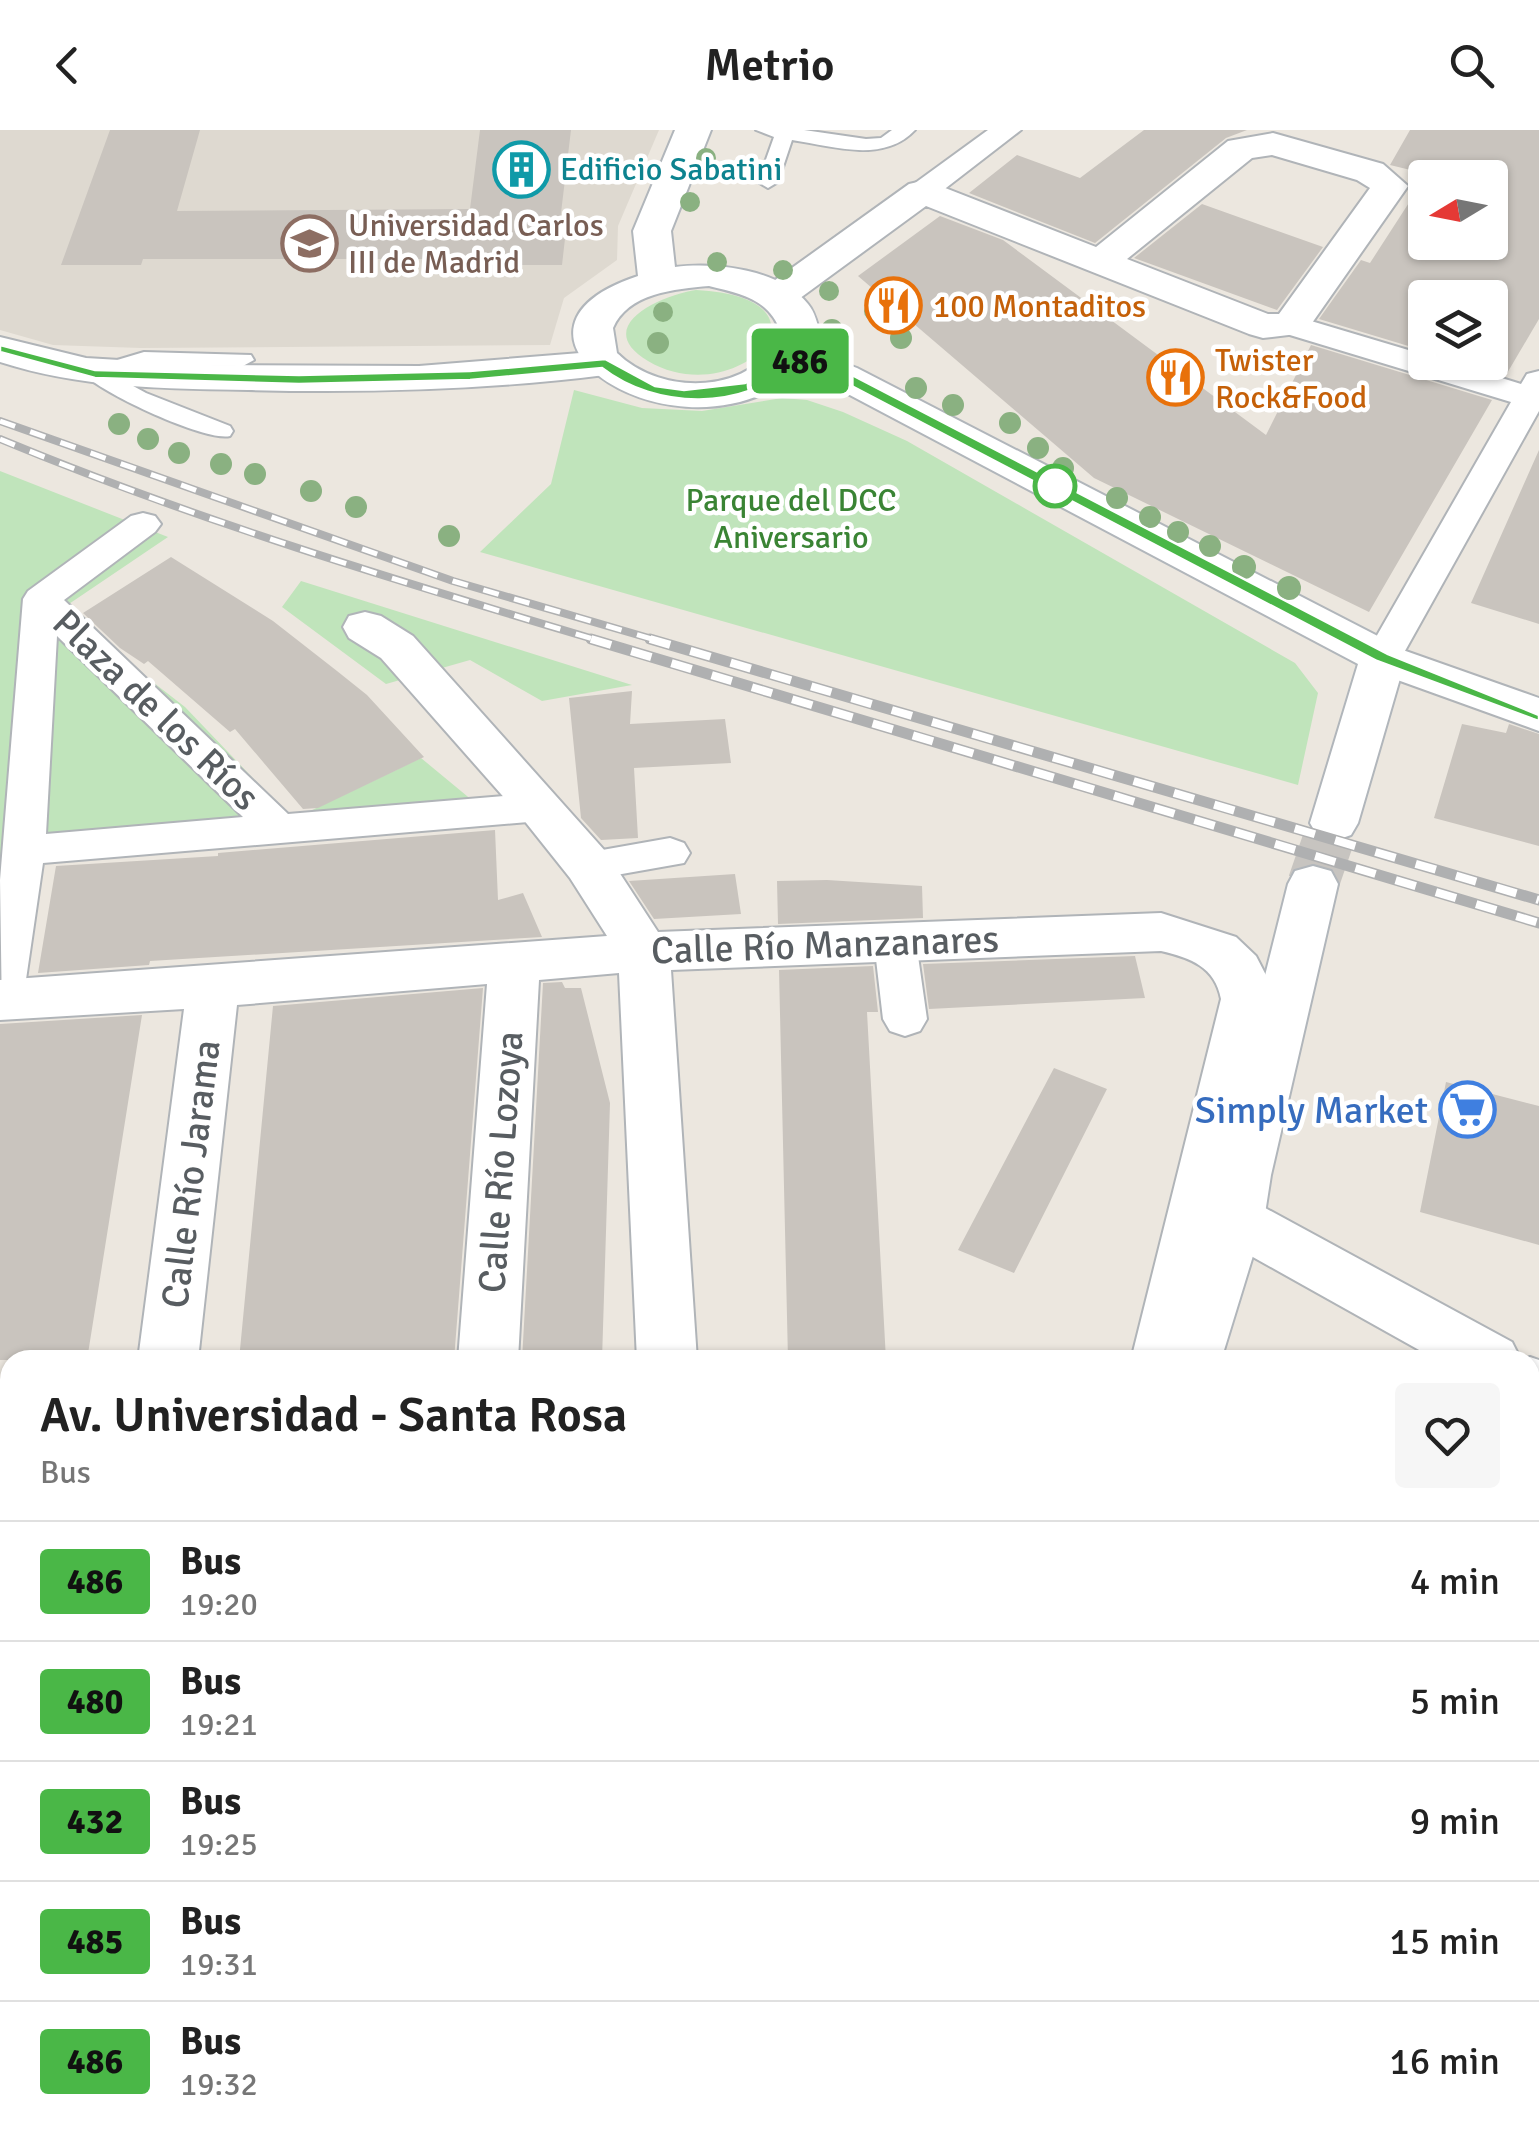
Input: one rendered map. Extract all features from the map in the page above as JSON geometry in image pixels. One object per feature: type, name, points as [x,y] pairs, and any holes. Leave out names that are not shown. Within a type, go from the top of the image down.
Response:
[{"type":"street","points":[[656,280],[652,231],[693,130]]},
{"type":"street","points":[[778,296],[1007,130]]},
{"type":"street","points":[[1100,262],[1241,149],[1273,144],[1370,172],[1390,186],[1291,325]]},
{"type":"street","points":[[922,192],[1263,326],[1291,325],[1534,389],[1382,658],[1334,823]]},
{"type":"street","points":[[722,276],[759,286],[778,296],[796,315],[802,336],[793,358],[775,374],[750,386],[718,394],[684,395],[652,390],[625,379],[605,364],[595,348],[594,331],[600,315],[622,295],[656,280],[722,276]]},
{"type":"street","points":[[0,349],[27,360],[95,374],[299,380],[441,377],[605,364]]},
{"type":"street","points":[[793,358],[843,376],[1382,658],[1539,716]]},
{"type":"street","points":[[41,599],[143,524]]},
{"type":"street","name":"Plaza de los Ríos","points":[[1,1000],[25,850],[18,673],[41,599],[279,829]]},
{"type":"street","points":[[365,628],[397,647],[540,808],[588,865],[644,952],[665,1350]]},
{"type":"street","name":"Plaza de los Ríos","points":[[25,850],[540,808]]},
{"type":"street","points":[[588,865],[670,853]]},
{"type":"street","points":[[1194,1350],[1236,1220],[1243,1175],[1312,884]]},
{"type":"street","name":"Calle Río Manzanares","points":[[1,1000],[214,988],[644,952],[1161,932],[1210,946],[1231,960],[1245,978],[1247,999],[1162,1350]]},
{"type":"street","points":[[895,942],[905,1019]]},
{"type":"street","name":"Calle Río Lozoya","points":[[489,1350],[514,964]]},
{"type":"street","name":"Calle Río Jarama","points":[[169,1350],[214,988]]},
{"type":"street","points":[[1236,1220],[1472,1350]]},
{"type":"lane","points":[[768,182],[779,131],[866,145],[886,142],[905,130]]},
{"type":"lane","points":[[95,374],[144,358],[243,360]]},
{"type":"lane","points":[[95,374],[138,398],[222,431]]},
{"type":"shaded area","name":"Universidad Carlos III de Madrid","points":[[0,130],[659,130],[618,226],[617,260],[564,298],[550,345],[141,348],[53,345],[0,330]]},
{"type":"green space","points":[[696,290],[741,298],[765,312],[771,330],[762,348],[742,364],[714,373],[682,373],[648,361],[632,348],[626,336],[629,324],[638,314],[666,298]]},
{"type":"green space","name":"Parque del DCC Aniversario","points":[[574,390],[642,408],[702,411],[782,398],[807,400],[907,441],[1295,663],[1318,693],[1298,785],[480,552],[551,484]]},
{"type":"green space","points":[[0,471],[168,537],[60,610],[185,707],[290,817],[421,758],[496,820],[26,850],[8,956],[0,958]]},
{"type":"green space","points":[[301,581],[632,685],[542,701],[470,660],[386,684],[282,607]]},
{"type":"building","name":"Edificio Sabatini","points":[[110,130],[200,130],[177,211],[470,209],[480,130],[571,130],[560,221],[567,221],[562,265],[486,265],[487,259],[143,259],[141,265],[61,265]]},
{"type":"building","points":[[1144,130],[1247,130],[1226,138],[1095,243],[969,193],[1017,155],[1080,178]]},
{"type":"building","points":[[1410,130],[1539,130],[1539,319],[1508,372],[1508,280],[1408,280],[1408,346],[1319,319],[1361,260],[1370,263],[1408,204],[1408,260],[1508,260],[1508,160],[1408,160],[1408,169],[1390,165]]},
{"type":"building","points":[[1202,204],[1323,247],[1277,310],[1134,258]]},
{"type":"building","points":[[940,216],[1003,240],[1266,435],[1311,345],[1408,374],[1408,380],[1426,380],[1492,400],[1369,612],[1094,478],[858,276]]},
{"type":"building","points":[[1539,450],[1539,624],[1471,603]]},
{"type":"building","points":[[171,557],[273,621],[337,671],[367,695],[424,757],[318,808],[303,809],[235,729],[230,732],[148,661],[144,664],[120,648],[83,613]]},
{"type":"building","points":[[632,691],[630,724],[725,719],[731,763],[634,768],[638,838],[601,840],[581,818],[569,698]]},
{"type":"building","points":[[1462,724],[1506,733],[1509,724],[1539,734],[1539,846],[1434,818]]},
{"type":"building","points":[[495,830],[498,900],[523,893],[542,937],[150,961],[149,965],[38,973],[56,866],[218,856]]},
{"type":"building","points":[[735,874],[741,914],[654,919],[629,881]]},
{"type":"building","points":[[777,881],[922,886],[923,918],[778,924]]},
{"type":"building","points":[[1135,956],[1145,998],[929,1009],[923,964]]},
{"type":"building","points":[[873,966],[878,1012],[867,1012],[885,1350],[788,1350],[779,970]]},
{"type":"building","points":[[562,982],[565,988],[581,988],[610,1103],[602,1350],[523,1350],[543,983]]},
{"type":"building","points":[[483,988],[455,1350],[240,1350],[273,1006]]},
{"type":"building","points":[[142,1015],[89,1350],[0,1350],[0,1024]]},
{"type":"building","points":[[1054,1068],[1107,1089],[1014,1273],[958,1250]]},
{"type":"building","points":[[1446,1082],[1539,1106],[1539,1245],[1420,1212]]},
{"type":"tunnel","points":[[1313,884],[1334,823]]},
{"type":"railway","points":[[0,421],[453,581],[659,641]]},
{"type":"railway","points":[[0,439],[222,523],[600,641]]},
{"type":"railway","points":[[591,639],[1539,923]]},
{"type":"railway","points":[[650,639],[1539,900]]},
{"type":"bus line","name":"486","points":[[0,349],[27,360],[95,374],[299,380],[470,376],[605,364],[625,379],[652,390],[684,395],[718,394],[750,386],[775,374],[793,358],[843,376],[1382,658],[1539,715]]},
{"type":"place","name":"Edificio Sabatini","points":[[521,169]]},
{"type":"place","name":"Universidad Carlos III de Madrid","points":[[309,243]]},
{"type":"place","name":"100 Montaditos","points":[[894,306]]},
{"type":"place","name":"Twister Rock&Food","points":[[1176,378]]},
{"type":"place","name":"Simply Market","points":[[1467,1110]]}]
